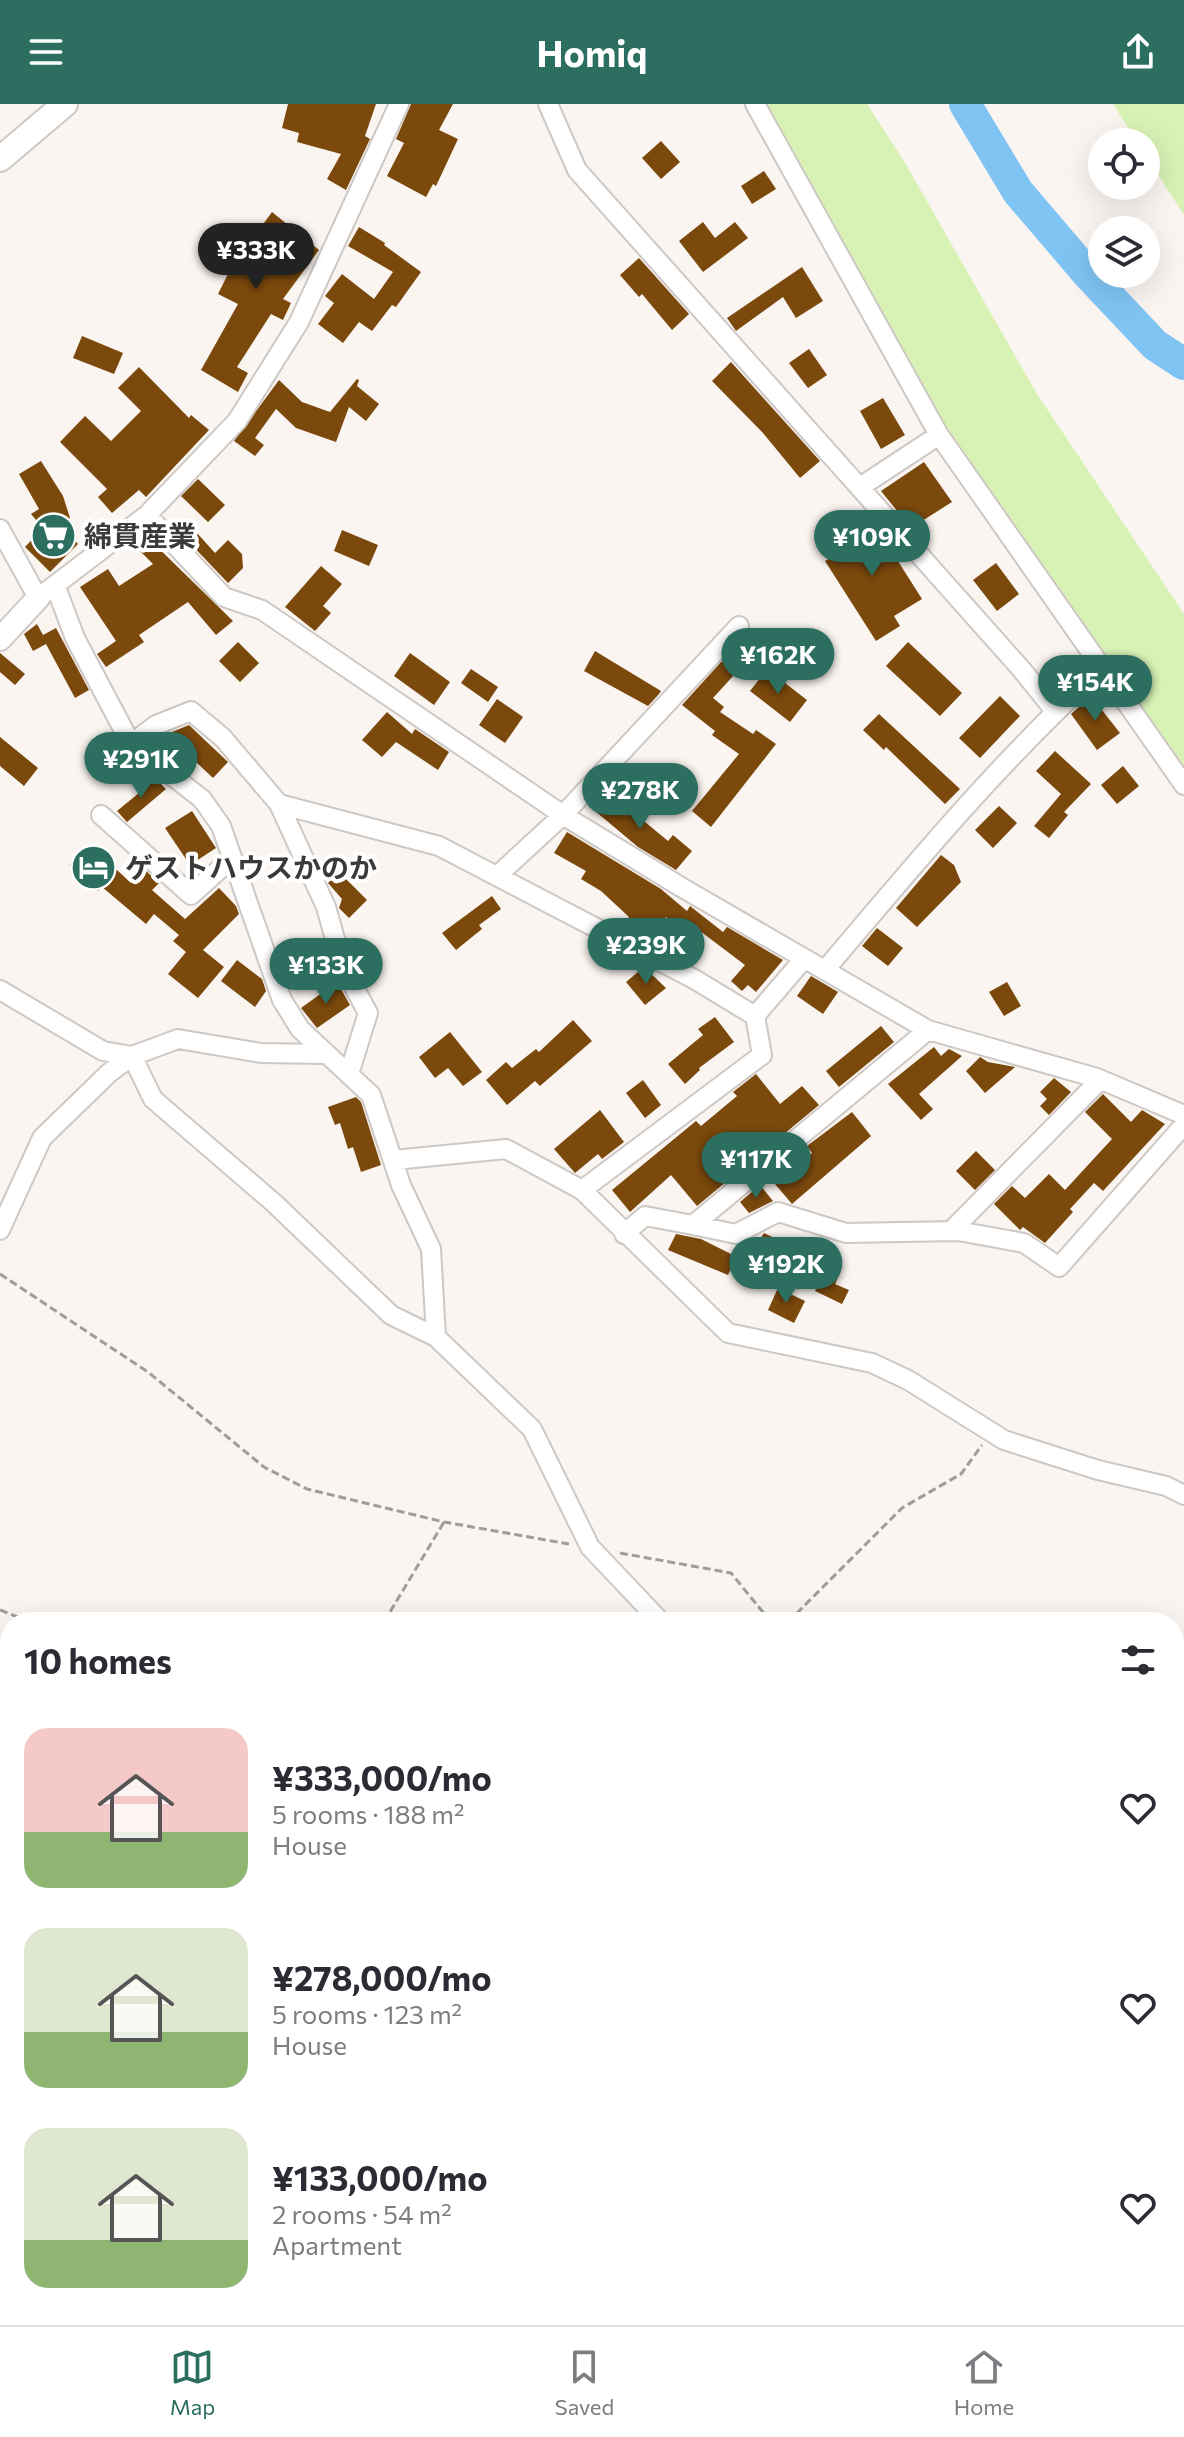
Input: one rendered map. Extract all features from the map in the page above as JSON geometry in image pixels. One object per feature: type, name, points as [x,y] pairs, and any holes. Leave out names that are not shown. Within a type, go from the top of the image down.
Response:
[{"type":"main road","points":[[0,159],[60,106]]},
{"type":"street","points":[[0,639],[46,592],[147,515],[237,421],[299,322],[399,104]]},
{"type":"street","points":[[548,104],[577,170],[1022,670],[1055,711]]},
{"type":"street","points":[[755,104],[939,435],[1184,785]]},
{"type":"street","points":[[860,487],[939,435]]},
{"type":"street","points":[[147,515],[224,597],[262,610],[563,815],[803,960],[928,1030],[1100,1080],[1184,1115]]},
{"type":"street","points":[[0,529],[75,638],[131,744],[202,799],[221,826],[282,1000],[300,1029],[371,1095],[401,1185],[431,1249],[436,1337]]},
{"type":"street","points":[[497,876],[563,815],[739,626]]},
{"type":"street","points":[[825,970],[939,836],[1055,711],[1101,669]]},
{"type":"street","points":[[131,744],[156,725],[191,711],[223,738],[279,804],[326,907],[343,967],[368,1013],[349,1074]]},
{"type":"street","points":[[279,804],[439,846],[694,979],[755,1016],[762,1055],[582,1190]]},
{"type":"street","points":[[101,815],[191,895],[232,858]]},
{"type":"street","points":[[755,1016],[803,960]]},
{"type":"street","points":[[0,990],[103,1051],[132,1056]]},
{"type":"street","points":[[693,1225],[928,1030]]},
{"type":"street","points":[[0,1230],[42,1138],[109,1073],[132,1056],[178,1039],[261,1053],[326,1054]]},
{"type":"street","points":[[132,1056],[153,1099],[274,1203],[391,1315],[436,1337],[532,1429],[590,1547],[652,1612]]},
{"type":"street","points":[[951,1231],[1100,1080]]},
{"type":"street","points":[[624,1234],[645,1216],[736,1234],[778,1212],[846,1233],[951,1231],[1024,1243],[1059,1267],[1184,1125]]},
{"type":"street","points":[[394,1160],[506,1149],[582,1190],[728,1333],[872,1363],[908,1380],[1004,1440],[1098,1470],[1166,1486],[1184,1495]]},
{"type":"path","points":[[0,1274],[148,1372],[264,1467],[307,1489],[444,1522],[590,1547]]},
{"type":"path","points":[[798,1612],[902,1508],[961,1474],[991,1433]]},
{"type":"path","points":[[390,1612],[444,1522]]},
{"type":"path","points":[[621,1553],[731,1573],[763,1612]]},
{"type":"green space","points":[[755,104],[867,104],[904,161],[1037,394],[1184,614],[1184,785],[1101,669],[873,318]]},
{"type":"green space","points":[[1113,104],[1184,104],[1184,215],[1160,178],[1160,128],[1128,128]]},
{"type":"building","points":[[288,104],[376,104],[365,136],[370,139],[346,190],[327,179],[341,154],[297,142],[299,133],[282,128]]},
{"type":"building","points":[[411,104],[453,104],[439,130],[458,139],[436,186],[433,184],[426,197],[387,176],[404,143],[396,139]]},
{"type":"building","points":[[661,141],[680,162],[661,179],[642,158]]},
{"type":"building","points":[[764,171],[776,189],[752,204],[741,186]]},
{"type":"building","points":[[272,212],[319,250],[283,299],[291,303],[283,320],[271,314],[237,367],[248,373],[238,392],[201,370],[238,304],[218,294],[229,272],[212,265],[227,236],[247,246]]},
{"type":"building","points":[[703,222],[715,238],[735,222],[748,238],[703,272],[679,241]]},
{"type":"building","points":[[359,227],[421,272],[396,307],[392,305],[372,331],[359,322],[343,343],[318,324],[334,303],[325,296],[342,274],[374,299],[393,272],[348,246]]},
{"type":"building","points":[[639,258],[689,314],[672,330],[642,294],[639,297],[620,275]]},
{"type":"building","points":[[802,267],[823,301],[796,318],[783,297],[736,331],[727,318]]},
{"type":"building","points":[[82,336],[123,353],[114,374],[73,358]]},
{"type":"building","points":[[809,349],[827,375],[808,388],[789,363]]},
{"type":"building","points":[[731,362],[820,461],[800,478],[763,433],[712,381]]},
{"type":"building","points":[[139,367],[189,418],[191,415],[209,430],[146,497],[139,490],[112,513],[98,497],[107,489],[60,442],[85,416],[111,441],[141,411],[118,388]]},
{"type":"building","points":[[357,379],[357,386],[379,404],[366,421],[349,407],[336,442],[296,428],[276,409],[255,438],[264,445],[255,456],[234,441],[279,380],[302,402],[330,412]]},
{"type":"building","points":[[883,398],[905,435],[881,449],[860,411]]},
{"type":"building","name":"綿貫産業","points":[[41,461],[63,496],[70,518],[61,526],[78,544],[50,572],[25,547],[43,528],[31,514],[39,509],[19,474]]},
{"type":"building","points":[[924,462],[952,502],[911,528],[881,491]]},
{"type":"building","points":[[198,479],[225,505],[208,522],[181,496]]},
{"type":"building","points":[[856,520],[864,532],[875,525],[922,599],[894,616],[900,626],[876,641],[825,561],[839,553],[829,537]]},
{"type":"building","points":[[342,530],[378,545],[369,566],[334,551]]},
{"type":"building","points":[[143,533],[233,621],[216,635],[188,602],[139,635],[144,642],[106,667],[97,654],[116,641],[80,587],[108,569],[119,586],[153,564],[131,542]]},
{"type":"building","points":[[197,533],[215,553],[228,540],[242,554],[243,568],[228,583],[188,541]]},
{"type":"building","points":[[996,563],[1019,594],[997,611],[973,580]]},
{"type":"building","points":[[321,566],[342,584],[323,606],[331,613],[315,631],[285,607]]},
{"type":"building","points":[[37,624],[43,635],[56,628],[89,690],[75,698],[46,644],[33,651],[24,634]]},
{"type":"building","points":[[238,642],[259,663],[240,682],[219,661]]},
{"type":"building","points":[[908,642],[962,693],[940,716],[886,666]]},
{"type":"building","points":[[595,651],[661,691],[648,706],[584,671]]},
{"type":"building","points":[[0,653],[25,674],[15,685],[0,672]]},
{"type":"building","points":[[410,653],[450,682],[434,705],[394,676]]},
{"type":"building","points":[[722,661],[735,674],[713,698],[724,707],[720,712],[753,734],[756,730],[776,744],[711,827],[692,811],[739,754],[712,735],[715,731],[682,705]]},
{"type":"building","points":[[471,669],[498,687],[488,702],[461,683]]},
{"type":"building","points":[[767,669],[807,700],[790,722],[750,691]]},
{"type":"building","points":[[1000,696],[1020,716],[980,758],[959,738]]},
{"type":"building","points":[[1091,696],[1120,733],[1097,750],[1071,714]]},
{"type":"building","points":[[497,699],[523,717],[505,743],[479,725]]},
{"type":"building","points":[[387,712],[412,734],[415,729],[449,752],[438,770],[396,742],[382,757],[362,740]]},
{"type":"building","points":[[879,714],[960,789],[945,804],[886,747],[884,750],[863,730]]},
{"type":"building","points":[[189,725],[228,762],[213,778],[180,747],[170,759],[151,744]]},
{"type":"building","points":[[0,737],[38,768],[24,786],[0,766]]},
{"type":"building","points":[[1055,751],[1091,784],[1064,812],[1068,815],[1049,838],[1034,826],[1061,794],[1036,771]]},
{"type":"building","points":[[1123,766],[1139,786],[1117,804],[1101,785]]},
{"type":"building","points":[[156,779],[166,789],[127,822],[117,811]]},
{"type":"building","points":[[604,788],[668,841],[673,835],[692,851],[676,870],[638,847],[589,806]]},
{"type":"building","points":[[999,806],[1017,823],[993,848],[975,830]]},
{"type":"building","points":[[192,811],[216,848],[190,865],[165,828]]},
{"type":"building","points":[[567,832],[661,889],[687,911],[690,906],[723,932],[727,927],[783,960],[756,992],[748,985],[742,991],[731,981],[745,965],[696,928],[689,937],[666,917],[651,934],[640,924],[632,933],[620,927],[629,917],[601,891],[581,879],[586,871],[554,853]]},
{"type":"building","points":[[90,845],[131,883],[144,869],[159,883],[152,890],[185,919],[219,888],[236,906],[239,914],[203,950],[224,967],[198,998],[168,974],[186,952],[173,941],[179,935],[154,914],[146,924],[102,887],[98,891],[70,865]]},
{"type":"building","points":[[941,855],[954,865],[961,882],[917,927],[896,908]]},
{"type":"building","points":[[339,872],[367,900],[349,918],[339,908],[342,899],[328,883]]},
{"type":"building","points":[[492,896],[501,909],[479,925],[482,929],[456,950],[442,933]]},
{"type":"building","points":[[877,928],[903,948],[888,966],[862,946]]},
{"type":"building","points":[[237,960],[262,979],[266,991],[255,1007],[221,981]]},
{"type":"building","points":[[644,967],[666,988],[645,1005],[626,982]]},
{"type":"building","points":[[811,976],[838,992],[823,1014],[797,996]]},
{"type":"building","points":[[337,982],[350,1005],[317,1028],[301,1008]]},
{"type":"building","points":[[1007,982],[1021,1006],[1004,1016],[989,992]]},
{"type":"building","points":[[715,1017],[734,1042],[699,1068],[685,1084],[668,1064],[703,1035],[698,1029]]},
{"type":"building","points":[[573,1020],[592,1041],[540,1086],[535,1081],[507,1105],[486,1080],[506,1062],[512,1068],[536,1049],[539,1052]]},
{"type":"building","points":[[881,1026],[894,1042],[839,1087],[826,1071]]},
{"type":"building","points":[[450,1032],[482,1072],[463,1086],[448,1068],[435,1078],[419,1057]]},
{"type":"building","points":[[934,1047],[941,1056],[949,1049],[962,1056],[919,1094],[933,1109],[921,1120],[888,1084]]},
{"type":"building","points":[[980,1057],[988,1062],[1015,1067],[985,1093],[966,1071]]},
{"type":"building","points":[[756,1074],[780,1104],[802,1086],[819,1105],[697,1206],[671,1175],[630,1212],[612,1190],[696,1121],[701,1126],[737,1096],[733,1092]]},
{"type":"building","points":[[1054,1078],[1071,1092],[1049,1115],[1040,1106],[1047,1099],[1040,1092]]},
{"type":"building","points":[[643,1080],[661,1105],[645,1118],[626,1093]]},
{"type":"building","points":[[1103,1094],[1131,1122],[1142,1110],[1165,1124],[1103,1191],[1094,1183],[1045,1243],[1023,1227],[1020,1230],[994,1204],[1012,1186],[1025,1198],[1049,1174],[1065,1190],[1112,1139],[1085,1112]]},
{"type":"building","points":[[356,1097],[361,1102],[381,1165],[361,1172],[353,1147],[348,1149],[340,1123],[335,1125],[328,1107]]},
{"type":"building","points":[[600,1110],[624,1142],[602,1159],[598,1154],[575,1173],[554,1149]]},
{"type":"building","points":[[852,1112],[871,1136],[792,1204],[775,1184],[812,1153],[807,1146]]},
{"type":"building","points":[[976,1151],[995,1170],[975,1190],[956,1171]]},
{"type":"building","points":[[760,1185],[773,1201],[749,1213],[740,1202]]},
{"type":"building","points":[[764,1233],[787,1244],[779,1262],[753,1250]]},
{"type":"building","points":[[676,1234],[701,1239],[737,1257],[728,1275],[668,1250]]},
{"type":"building","points":[[800,1242],[827,1255],[818,1272],[791,1259]]},
{"type":"building","points":[[826,1267],[840,1273],[835,1284],[849,1290],[842,1304],[815,1291]]},
{"type":"building","points":[[778,1288],[805,1301],[794,1323],[768,1310]]},
{"type":"waterway","points":[[965,104],[1018,192],[1088,274],[1155,345],[1184,364]]},
{"type":"place","name":"綿貫産業","points":[[53,536]]},
{"type":"place","name":"ゲストハウスかのか","points":[[94,868]]}]
